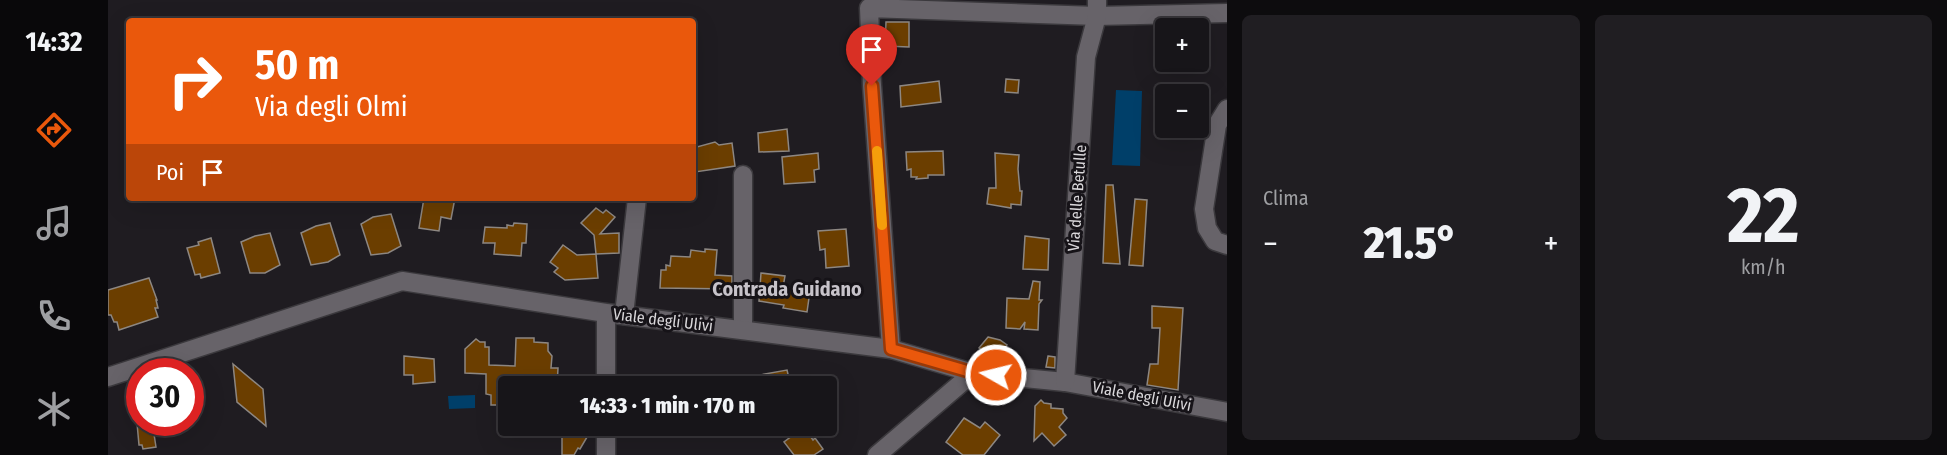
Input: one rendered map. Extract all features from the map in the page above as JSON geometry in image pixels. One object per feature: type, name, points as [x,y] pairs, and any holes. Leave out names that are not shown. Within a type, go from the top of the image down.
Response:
[{"type":"street","points":[[891,349],[872,86],[869,8],[1097,8],[1227,13]]},
{"type":"street","name":"Via delle Betulle","points":[[1065,381],[1086,57],[1097,8]]},
{"type":"street","points":[[1221,243],[1207,228],[1204,209],[1217,125],[1227,109]]},
{"type":"street","points":[[743,175],[743,330]]},
{"type":"street","points":[[607,376],[615,314],[636,201]]},
{"type":"street","name":"Viale degli Ulivi","points":[[108,377],[402,281],[615,314],[891,349],[974,373],[1065,381],[1227,412]]},
{"type":"street","points":[[877,455],[974,373]]},
{"type":"street","points":[[606,436],[606,455]]},
{"type":"water","points":[[1116,90],[1142,91],[1140,166],[1112,165]]},
{"type":"water","points":[[475,395],[475,408],[449,409],[448,396]]},
{"type":"building","points":[[886,22],[909,22],[909,47],[885,46]]},
{"type":"building","points":[[1006,79],[1019,80],[1018,93],[1005,92]]},
{"type":"building","points":[[939,81],[941,102],[901,107],[900,86]]},
{"type":"building","points":[[787,129],[789,151],[759,152],[758,133]]},
{"type":"building","points":[[715,142],[719,145],[732,143],[735,166],[696,172],[696,147]]},
{"type":"building","points":[[943,151],[944,175],[928,175],[928,178],[916,179],[917,177],[911,177],[911,169],[907,170],[906,152]]},
{"type":"building","points":[[818,153],[819,169],[814,170],[815,182],[784,184],[782,157]]},
{"type":"building","points":[[995,153],[1019,155],[1021,205],[1011,204],[1011,208],[987,204],[989,188],[996,188]]},
{"type":"building","points":[[1106,185],[1113,185],[1120,264],[1103,263]]},
{"type":"building","points":[[1135,199],[1147,200],[1143,266],[1129,265]]},
{"type":"building","points":[[424,201],[454,201],[451,219],[441,217],[439,231],[419,228]]},
{"type":"building","points":[[596,208],[603,213],[606,210],[615,217],[600,234],[619,233],[619,253],[596,254],[594,235],[581,223]]},
{"type":"building","points":[[391,214],[401,246],[388,253],[371,255],[361,224],[373,217]]},
{"type":"building","points":[[330,223],[340,255],[328,262],[311,265],[301,233]]},
{"type":"building","points":[[514,223],[527,224],[526,243],[522,243],[521,256],[494,254],[495,243],[483,243],[485,227],[507,228],[507,225],[513,226]]},
{"type":"building","points":[[846,229],[849,266],[826,268],[825,249],[820,250],[818,231]]},
{"type":"building","points":[[270,233],[280,265],[265,273],[250,273],[241,242]]},
{"type":"building","points":[[1025,236],[1049,239],[1048,270],[1023,269]]},
{"type":"building","points":[[211,238],[220,273],[201,278],[200,274],[195,275],[187,248],[199,245],[198,242]]},
{"type":"building","points":[[563,245],[577,255],[596,254],[598,278],[565,280],[554,272],[558,268],[550,262]]},
{"type":"building","points":[[705,249],[717,250],[715,275],[732,276],[732,289],[660,288],[661,270],[666,270],[666,265],[670,266],[671,256],[690,257],[691,250],[705,252]]},
{"type":"building","points":[[761,273],[785,276],[783,287],[810,291],[807,312],[759,301]]},
{"type":"building","points":[[149,278],[157,300],[158,308],[155,308],[158,317],[119,330],[117,322],[114,322],[111,315],[108,315],[108,290]]},
{"type":"building","points":[[1033,281],[1040,282],[1039,300],[1042,300],[1039,304],[1038,330],[1024,329],[1025,322],[1020,329],[1006,328],[1007,298],[1029,299]]},
{"type":"building","points":[[1152,306],[1183,308],[1178,390],[1147,385],[1150,364],[1158,364],[1160,328],[1152,328]]},
{"type":"building","points":[[988,337],[1000,340],[1007,345],[995,361],[979,348]]},
{"type":"building","points":[[516,338],[534,338],[534,342],[548,343],[548,351],[552,356],[551,368],[558,368],[558,376],[498,376],[498,405],[491,405],[491,395],[486,394],[486,374],[465,373],[465,349],[476,339],[485,342],[485,347],[489,347],[489,365],[515,366]]},
{"type":"building","points":[[404,356],[434,359],[435,382],[413,384],[413,375],[404,375]]},
{"type":"building","points":[[1048,356],[1055,357],[1055,368],[1046,367]]},
{"type":"building","points":[[233,364],[263,389],[266,426],[237,402]]},
{"type":"building","points":[[787,370],[788,376],[754,376]]},
{"type":"building","points":[[1041,400],[1051,404],[1051,408],[1063,409],[1067,418],[1059,427],[1066,435],[1054,446],[1042,433],[1034,441],[1035,406]]},
{"type":"building","points":[[964,418],[980,428],[985,422],[1000,435],[984,455],[963,455],[946,442]]},
{"type":"building","points":[[138,436],[154,436],[156,447],[143,449],[142,445],[139,445]]},
{"type":"building","points":[[562,436],[588,436],[574,455],[562,455]]},
{"type":"building","points":[[792,436],[810,436],[813,440],[815,438],[823,449],[814,455],[794,455],[784,442]]},
{"type":"slow traffic","points":[[877,151],[882,225]]},
{"type":"district","name":"Contrada Guidano","points":[[787,289]]},
{"type":"route","points":[[872,86],[891,349],[974,373],[996,375]]}]
